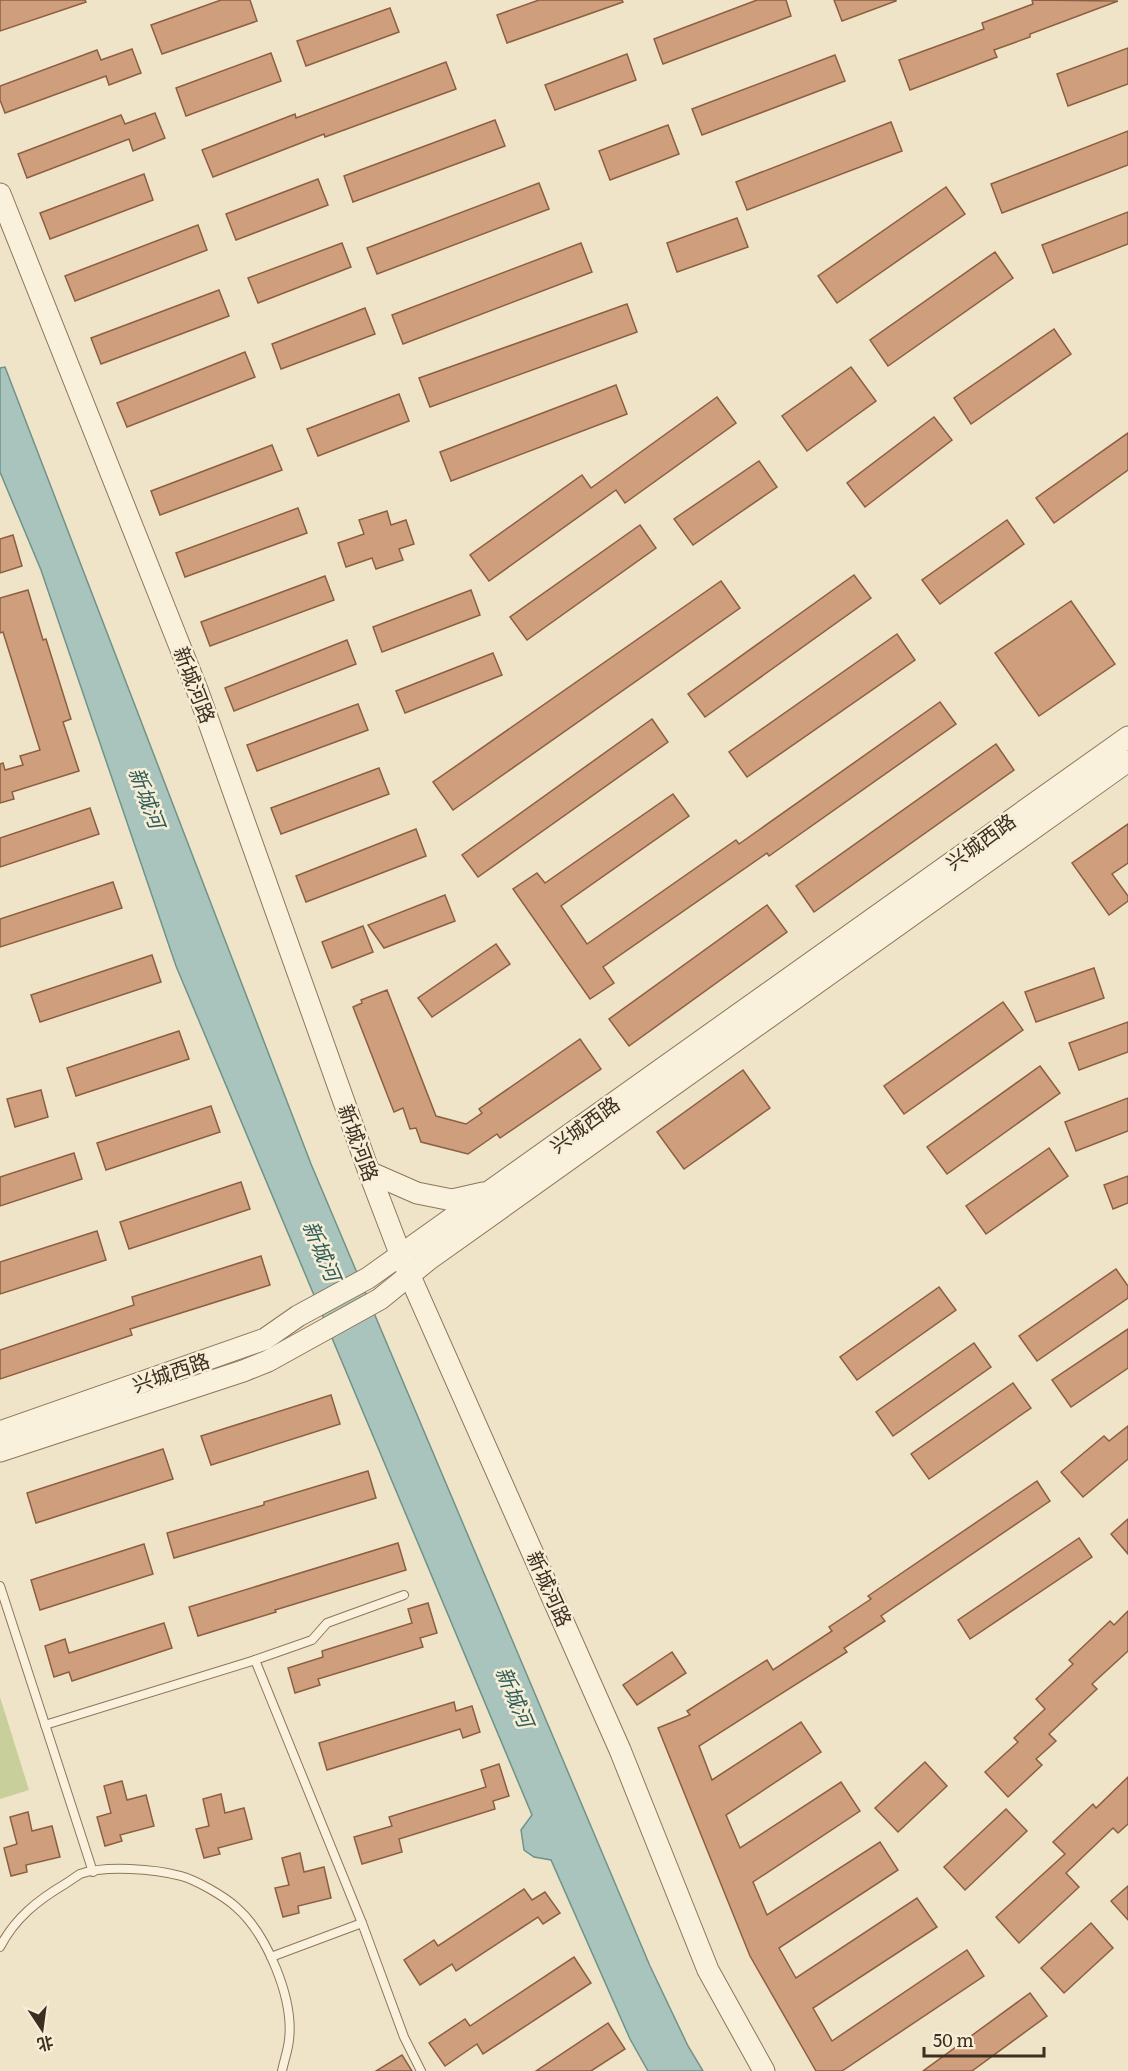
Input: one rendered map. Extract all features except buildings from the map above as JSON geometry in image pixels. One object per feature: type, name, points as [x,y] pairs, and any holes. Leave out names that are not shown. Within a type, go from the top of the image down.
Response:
[{"type":"street","name":"新城河路","points":[[0,194],[198,692],[369,1172],[405,1265],[620,1750],[708,1970],[764,2071]]},
{"type":"street","name":"兴城西路","points":[[0,1450],[243,1371],[268,1361],[380,1299],[405,1265],[492,1191],[1128,737]]},
{"type":"street","name":"兴城西路","points":[[0,1432],[244,1348],[265,1339],[310,1310],[368,1278],[405,1265],[1128,761]]},
{"type":"street","points":[[369,1172],[417,1193],[452,1200],[492,1191]]},
{"type":"lane","points":[[0,1586],[93,1872]]},
{"type":"lane","points":[[45,1725],[312,1640],[327,1623],[404,1595]]},
{"type":"lane","points":[[255,1660],[362,1923],[404,2037],[422,2071]]},
{"type":"lane","points":[[0,1947],[8,1932],[28,1909],[81,1874],[108,1870],[148,1870],[182,1876],[236,1906],[256,1929],[271,1957],[287,2005],[289,2038],[282,2071]]},
{"type":"lane","points":[[271,1957],[362,1923]]},
{"type":"green space","points":[[0,1697],[29,1790],[0,1799]]},
{"type":"water","name":"新城河","points":[[5,367],[311,1164],[650,1966],[688,2046],[703,2071],[648,2071],[630,2039],[551,1860],[534,1857],[524,1850],[521,1830],[532,1815],[176,966],[41,570],[0,472],[0,368]]}]
